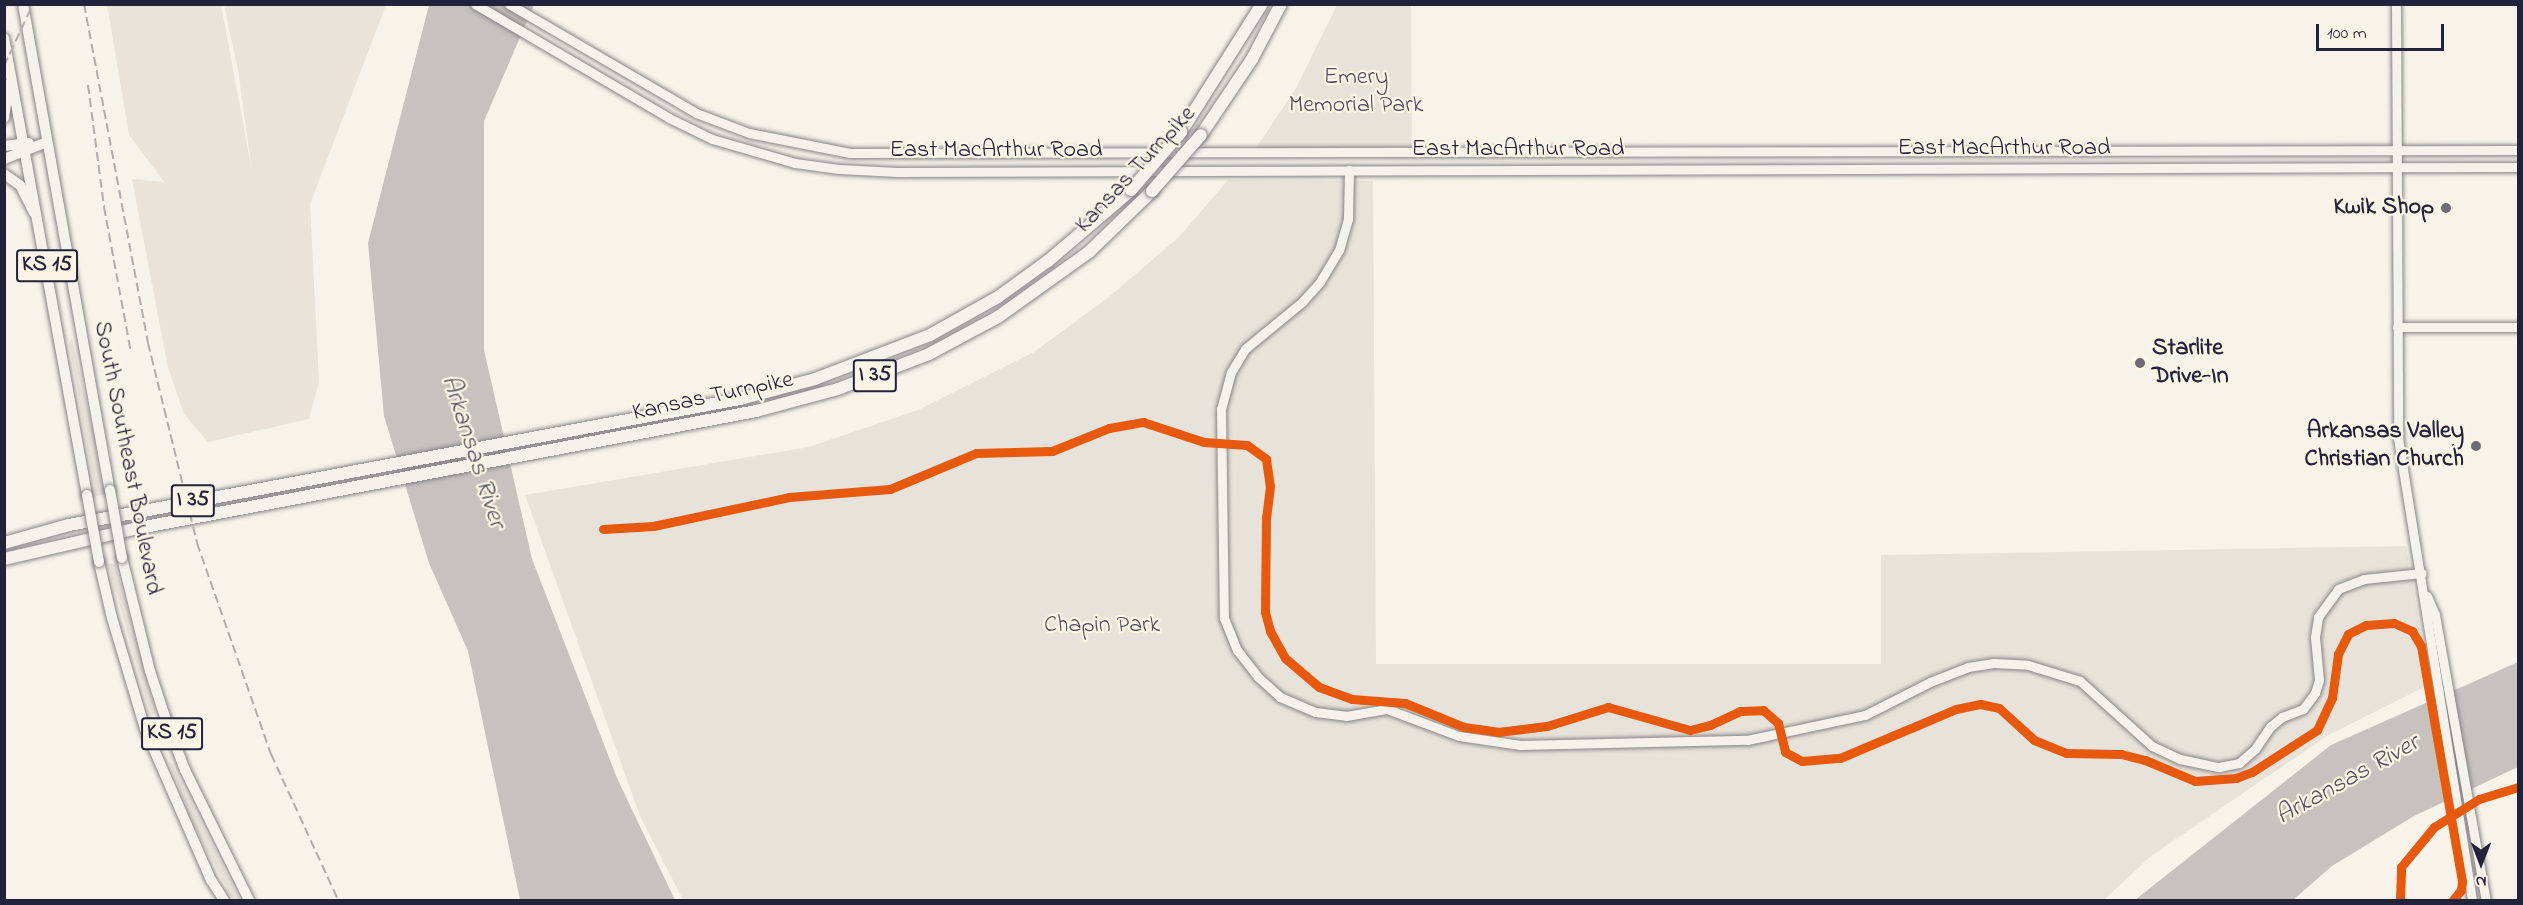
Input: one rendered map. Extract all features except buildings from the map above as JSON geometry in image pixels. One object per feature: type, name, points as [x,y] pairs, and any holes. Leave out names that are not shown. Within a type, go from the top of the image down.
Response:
[{"type":"highway","name":"Kansas Turnpike","points":[[4,543],[69,525],[759,395],[895,350],[965,317],[1024,280],[1131,190],[1181,132],[1262,4]]},
{"type":"highway","name":"Kansas Turnpike","points":[[4,559],[134,529],[548,452],[794,402],[929,354],[998,317],[1064,272],[1118,227],[1201,135],[1252,59],[1281,4]]},
{"type":"highway","points":[[4,534],[69,525]]},
{"type":"main road","name":"South Southeast Boulevard","points":[[23,4],[122,558],[150,671],[185,770],[249,900]]},
{"type":"main road","name":"South Southeast Boulevard","points":[[4,38],[99,562],[145,729],[202,860],[224,900]]},
{"type":"main road","points":[[4,118],[10,72]]},
{"type":"main road","points":[[4,146],[24,147],[47,142]]},
{"type":"main road","points":[[4,159],[24,147]]},
{"type":"main road","points":[[4,174],[20,185],[38,218]]},
{"type":"street","name":"East MacArthur Road","points":[[476,4],[712,139],[795,162],[897,172],[2518,167]]},
{"type":"street","name":"East MacArthur Road","points":[[509,4],[696,113],[749,133],[850,153],[2518,150]]},
{"type":"street","points":[[2396,4],[2398,438],[2425,591],[2424,620],[2472,900]]},
{"type":"street","points":[[1628,151],[1628,169]]},
{"type":"street","points":[[1349,170],[1348,219],[1338,250],[1320,282],[1302,302],[1245,349],[1231,372],[1221,409],[1224,618],[1237,650],[1258,677],[1280,696],[1315,712],[1346,716],[1387,709],[1459,736],[1509,744],[1747,740],[1865,715],[1929,682],[1968,667],[1994,663],[2028,665],[2080,681],[2152,746],[2180,759],[2219,767],[2239,763],[2255,749],[2270,727],[2282,717],[2303,709],[2316,693],[2319,680],[2315,637],[2318,617],[2338,589],[2364,579],[2422,573]]},
{"type":"street","points":[[2397,327],[2518,327]]},
{"type":"street","points":[[2425,591],[2435,615],[2444,660],[2486,900]]},
{"type":"shaded area","points":[[107,5],[221,5],[252,171],[238,70],[224,5],[386,5],[310,204],[319,382],[309,419],[208,442],[184,414],[168,368],[132,179],[164,182],[129,135]]},
{"type":"green space","name":"Emery Memorial Park","points":[[1337,5],[1411,5],[1412,147],[1256,148],[1296,88]]},
{"type":"green space","name":"Chapin Park","points":[[1228,180],[1373,181],[1376,664],[1881,664],[1881,555],[2406,546],[2430,684],[2327,736],[2151,856],[2104,900],[683,900],[640,816],[525,495],[809,447],[918,410],[1034,352],[1109,297],[1179,237]]},
{"type":"green space","points":[[72,338],[94,436],[103,495],[96,496],[69,343]]},
{"type":"green space","points":[[115,563],[156,712],[151,716],[108,564]]},
{"type":"green space","points":[[170,763],[240,900],[233,900],[192,822]]},
{"type":"water","name":"Arkansas River","points":[[429,5],[534,5],[484,121],[484,350],[532,559],[617,778],[675,900],[520,900],[468,651],[429,563],[384,416],[368,243]]},
{"type":"water","name":"Arkansas River","points":[[2518,662],[2518,767],[2414,816],[2332,866],[2293,900],[2135,900],[2331,745]]},
{"type":"railway","points":[[4,66],[33,4]]},
{"type":"railway","points":[[84,4],[148,343],[197,543],[271,754],[338,900]]},
{"type":"railway","points":[[88,85],[104,207],[131,352]]},
{"type":"cycle path","points":[[603,529],[653,526],[789,497],[890,489],[976,453],[1052,451],[1109,428],[1143,422],[1204,442],[1247,445],[1266,459],[1270,486],[1266,517],[1265,612],[1270,631],[1285,658],[1319,687],[1352,699],[1405,703],[1464,727],[1498,732],[1547,726],[1608,707],[1690,730],[1710,725],[1740,711],[1763,710],[1778,723],[1785,752],[1802,761],[1840,758],[1956,709],[1980,704],[1999,708],[2034,740],[2066,753],[2121,754],[2145,760],[2195,781],[2236,778],[2252,772],[2317,730],[2332,698],[2338,654],[2348,634],[2366,625],[2394,623],[2412,631],[2421,646],[2462,881],[2461,890],[2453,900]]},
{"type":"cycle path","points":[[2400,900],[2401,867],[2434,827],[2479,799],[2518,787]]},
{"type":"place","name":"Kwik Shop","points":[[2446,208]]},
{"type":"place","name":"Starlite Drive-In","points":[[2140,363]]},
{"type":"place","name":"Arkansas Valley Christian Church","points":[[2476,446]]}]
